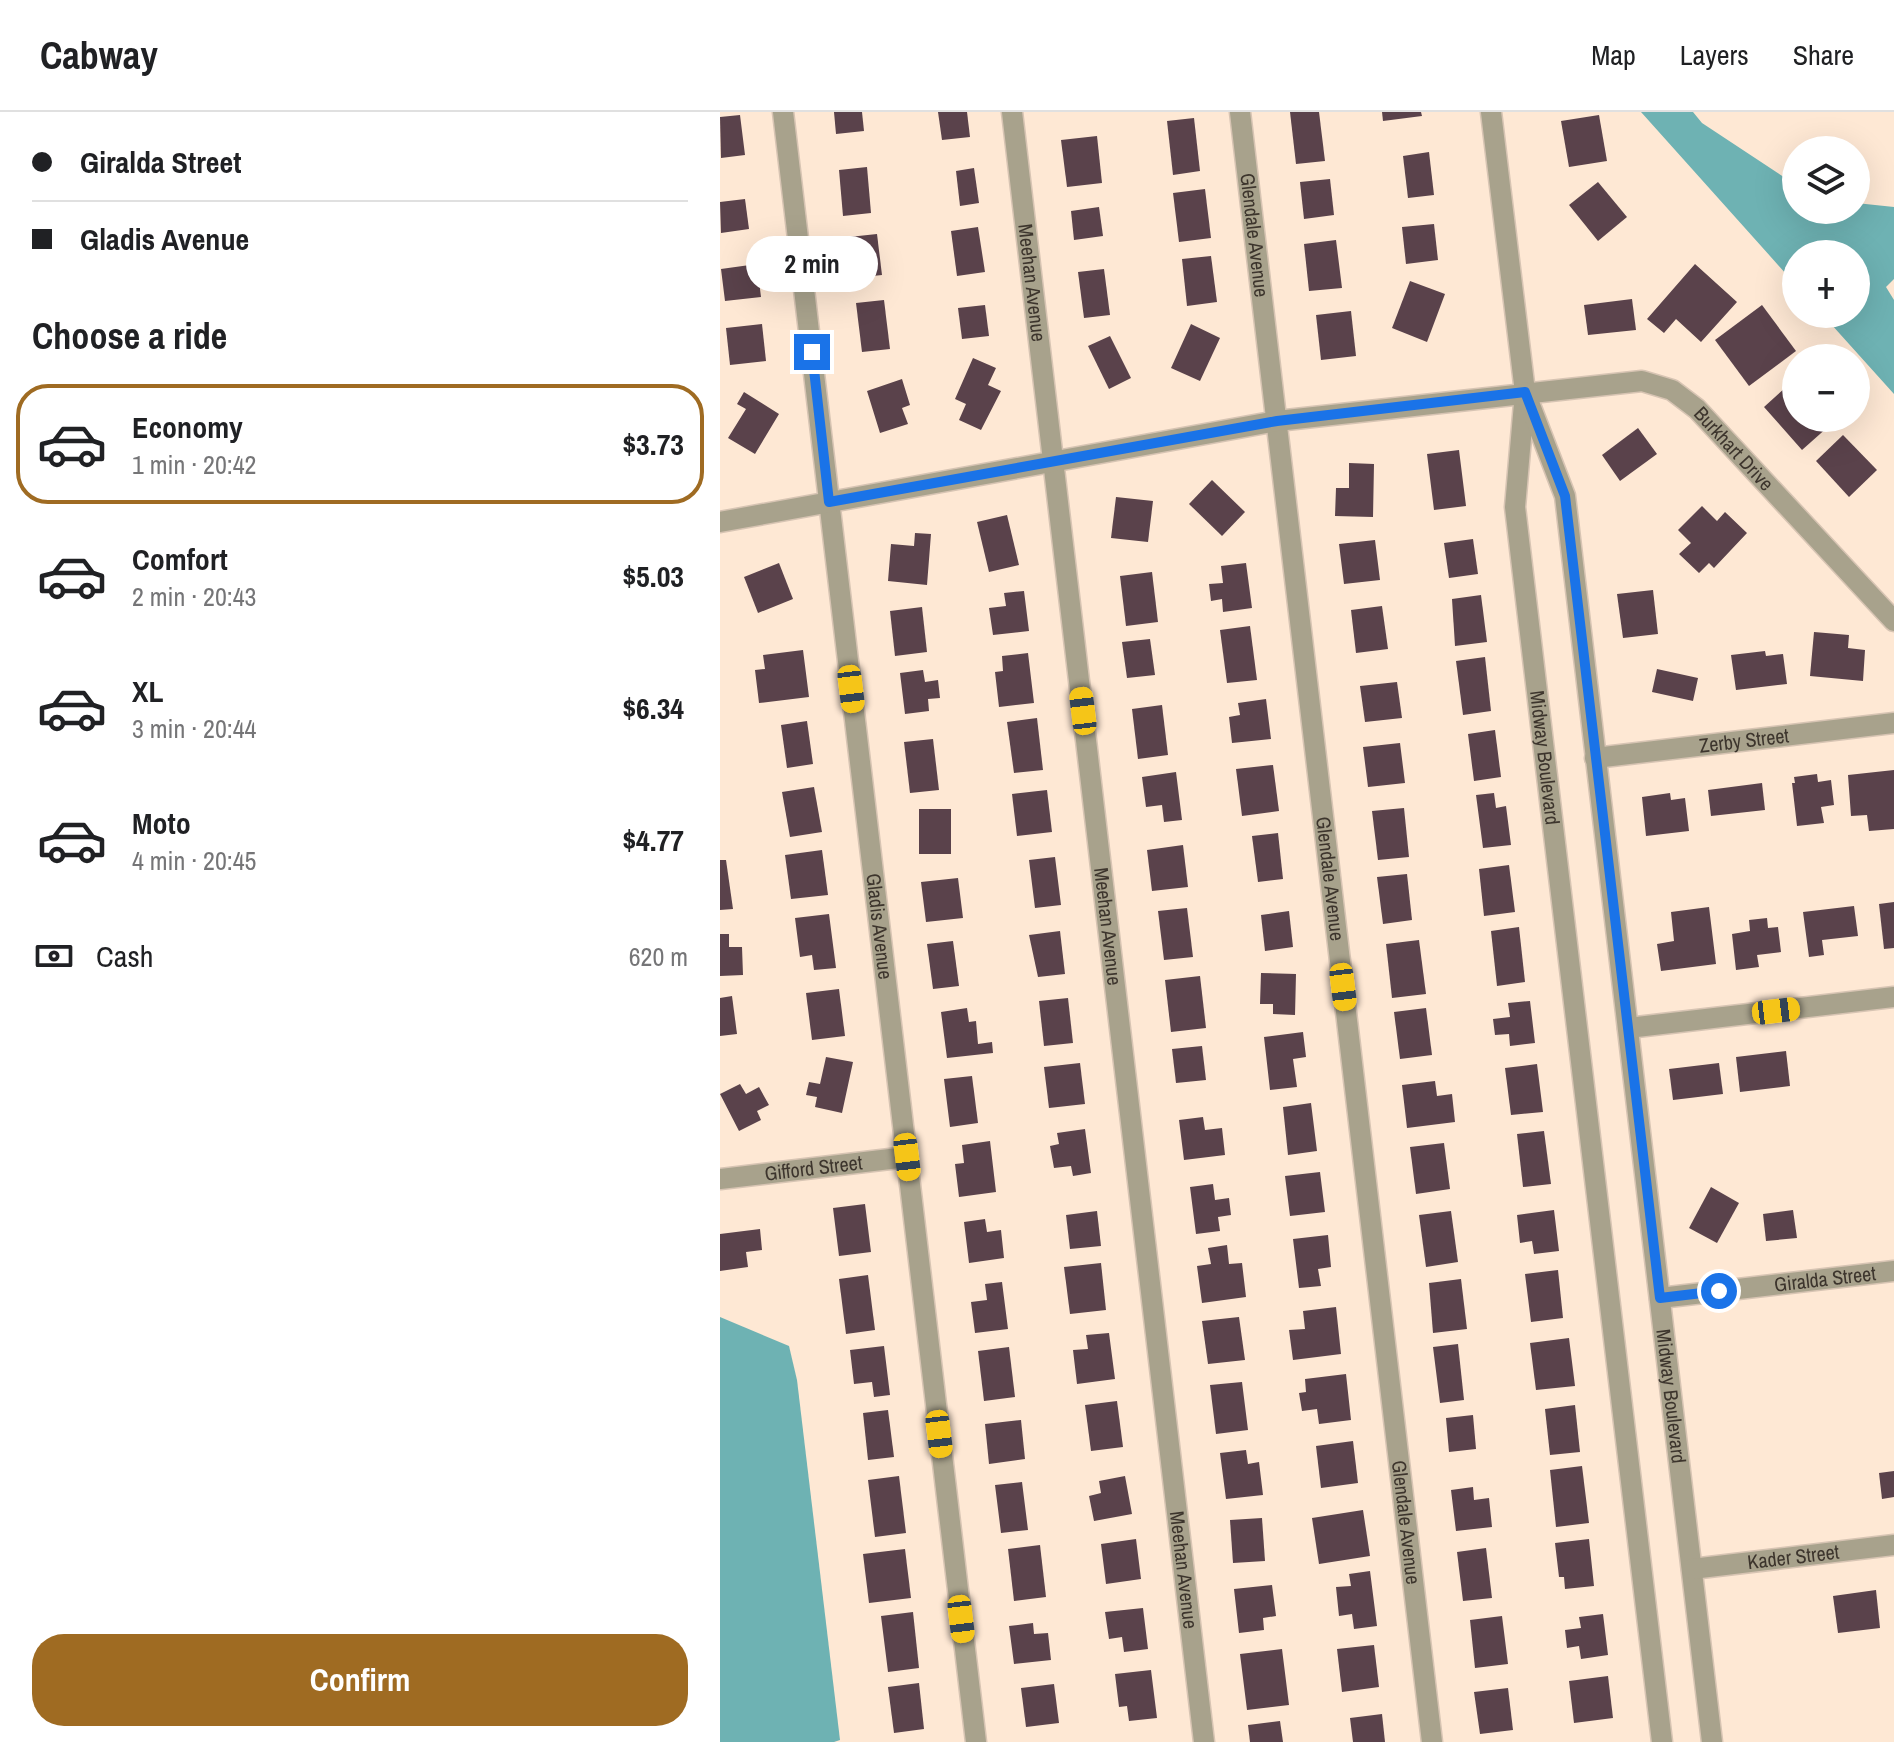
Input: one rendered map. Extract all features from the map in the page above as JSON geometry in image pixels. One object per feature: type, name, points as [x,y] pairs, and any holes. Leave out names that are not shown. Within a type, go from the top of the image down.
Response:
[{"type":"street","name":"Gladis Avenue","points":[[783,112],[976,1742]]},
{"type":"street","name":"Meehan Avenue","points":[[1012,112],[1204,1742]]},
{"type":"street","name":"Glendale Avenue","points":[[1240,112],[1432,1742]]},
{"type":"street","name":"Midway Boulevard","points":[[1491,112],[1525,392],[1565,496],[1712,1742]]},
{"type":"street","name":"Burkhart Drive","points":[[720,522],[1277,421],[1642,381],[1672,390],[1697,409],[1894,621]]},
{"type":"street","name":"Midway Boulevard","points":[[1525,392],[1518,436],[1515,507],[1662,1742]]},
{"type":"street","name":"Zerby Street","points":[[1595,758],[1894,723]]},
{"type":"street","points":[[1628,1028],[1894,997]]},
{"type":"street","name":"Gifford Street","points":[[720,1179],[907,1157]]},
{"type":"street","name":"Giralda Street","points":[[1660,1298],[1894,1271]]},
{"type":"street","name":"Kader Street","points":[[1692,1569],[1894,1545]]},
{"type":"water","points":[[1641,112],[1693,112],[1702,123],[1782,176],[1782,224],[1870,224],[1870,204],[1894,207],[1894,279],[1886,287],[1894,300],[1894,394],[1870,367],[1870,344],[1849,344],[1835,328],[1870,328],[1870,240],[1782,240],[1782,269]]},
{"type":"water","points":[[720,1317],[789,1346],[797,1380],[840,1740],[834,1742],[720,1742]]},
{"type":"building","points":[[834,112],[862,112],[864,131],[836,134]]},
{"type":"building","points":[[938,112],[967,112],[970,137],[942,140]]},
{"type":"building","points":[[1290,112],[1319,112],[1325,161],[1296,164]]},
{"type":"building","points":[[1382,112],[1421,112],[1422,116],[1383,121]]},
{"type":"building","points":[[740,115],[745,155],[721,158],[720,117]]},
{"type":"building","points":[[1599,115],[1607,161],[1569,167],[1561,121]]},
{"type":"building","points":[[1194,118],[1200,171],[1173,175],[1167,121]]},
{"type":"building","points":[[1097,136],[1102,183],[1067,187],[1061,140]]},
{"type":"building","points":[[1429,152],[1434,195],[1408,198],[1403,156]]},
{"type":"building","points":[[867,167],[871,213],[843,216],[839,170]]},
{"type":"building","points":[[974,168],[979,203],[960,206],[956,171]]},
{"type":"building","points":[[1330,179],[1334,215],[1304,219],[1300,182]]},
{"type":"building","points":[[1598,182],[1627,217],[1598,241],[1569,205]]},
{"type":"building","points":[[1205,189],[1211,238],[1179,242],[1173,193]]},
{"type":"building","points":[[745,199],[749,229],[721,233],[720,202]]},
{"type":"building","points":[[1099,207],[1103,236],[1074,240],[1071,211]]},
{"type":"building","points":[[1434,224],[1438,260],[1406,264],[1402,227]]},
{"type":"building","points":[[978,227],[985,272],[957,276],[951,231]]},
{"type":"building","points":[[877,234],[882,275],[854,278],[849,237]]},
{"type":"building","points":[[1336,240],[1342,288],[1309,291],[1304,244]]},
{"type":"building","points":[[1211,256],[1217,302],[1187,306],[1182,259]]},
{"type":"building","points":[[757,264],[761,297],[725,301],[721,269]]},
{"type":"building","points":[[1695,264],[1737,302],[1701,342],[1676,319],[1664,333],[1647,319]]},
{"type":"building","points":[[1104,269],[1110,315],[1084,318],[1078,272]]},
{"type":"building","points":[[1410,281],[1445,294],[1427,342],[1392,328]]},
{"type":"building","points":[[1632,299],[1636,330],[1588,335],[1584,305]]},
{"type":"building","points":[[884,300],[890,349],[862,352],[856,303]]},
{"type":"building","points":[[985,305],[989,336],[962,339],[958,308]]},
{"type":"building","points":[[1762,305],[1791,344],[1782,344],[1782,361],[1749,386],[1715,340]]},
{"type":"building","points":[[1351,311],[1356,356],[1321,360],[1316,315]]},
{"type":"building","points":[[762,324],[766,361],[730,365],[726,328]]},
{"type":"building","points":[[1191,324],[1220,338],[1200,381],[1171,368]]},
{"type":"building","points":[[1110,336],[1131,378],[1109,389],[1088,346]]},
{"type":"building","points":[[973,358],[996,368],[988,385],[1001,391],[981,430],[959,420],[966,404],[955,399]]},
{"type":"building","points":[[902,379],[910,405],[902,408],[908,424],[880,433],[867,391]]},
{"type":"building","points":[[1782,391],[1782,427],[1764,407]]},
{"type":"building","points":[[744,392],[779,414],[755,454],[728,438],[746,409],[737,404]]},
{"type":"building","points":[[1638,428],[1657,454],[1620,481],[1602,455]]},
{"type":"building","points":[[1786,432],[1822,432],[1802,450]]},
{"type":"building","points":[[1843,435],[1877,470],[1849,497],[1816,461]]},
{"type":"building","points":[[1459,450],[1466,506],[1434,510],[1427,454]]},
{"type":"building","points":[[1349,463],[1374,464],[1373,517],[1335,516],[1336,488],[1349,488]]},
{"type":"building","points":[[1212,480],[1245,512],[1222,536],[1189,504]]},
{"type":"building","points":[[1116,497],[1153,501],[1148,542],[1111,538]]},
{"type":"building","points":[[1702,506],[1717,521],[1725,512],[1747,533],[1714,568],[1709,563],[1699,573],[1679,554],[1691,543],[1678,530]]},
{"type":"building","points":[[1007,515],[1019,565],[989,572],[977,522]]},
{"type":"building","points":[[915,533],[931,534],[927,585],[888,581],[891,544],[914,546]]},
{"type":"building","points":[[1473,539],[1478,574],[1449,578],[1444,543]]},
{"type":"building","points":[[1375,540],[1380,580],[1344,584],[1339,544]]},
{"type":"building","points":[[779,563],[793,599],[758,613],[744,577]]},
{"type":"building","points":[[1246,563],[1252,608],[1223,612],[1222,599],[1211,601],[1209,584],[1223,583],[1221,566]]},
{"type":"building","points":[[1152,572],[1158,622],[1126,626],[1120,576]]},
{"type":"building","points":[[1653,590],[1658,634],[1623,638],[1617,594]]},
{"type":"building","points":[[1024,591],[1029,631],[993,635],[989,608],[1006,606],[1004,593]]},
{"type":"building","points":[[1481,595],[1487,642],[1455,646],[1452,599]]},
{"type":"building","points":[[1382,606],[1388,649],[1356,653],[1351,610]]},
{"type":"building","points":[[922,607],[927,652],[895,656],[890,611]]},
{"type":"building","points":[[1250,626],[1257,680],[1227,683],[1220,630]]},
{"type":"building","points":[[1814,632],[1849,635],[1848,648],[1865,650],[1863,681],[1810,676]]},
{"type":"building","points":[[1150,639],[1155,675],[1127,678],[1122,642]]},
{"type":"building","points":[[803,650],[809,697],[759,703],[755,670],[765,669],[763,655]]},
{"type":"building","points":[[1765,651],[1766,656],[1783,654],[1787,684],[1736,690],[1731,655]]},
{"type":"building","points":[[1028,653],[1034,703],[999,707],[995,672],[1003,671],[1002,656]]},
{"type":"building","points":[[1485,657],[1491,711],[1463,715],[1456,661]]},
{"type":"building","points":[[1657,669],[1698,678],[1693,701],[1652,692]]},
{"type":"building","points":[[923,670],[925,682],[938,680],[940,698],[928,699],[929,711],[905,714],[900,673]]},
{"type":"building","points":[[1397,682],[1402,718],[1365,722],[1360,686]]},
{"type":"building","points":[[1266,699],[1271,739],[1232,743],[1229,717],[1240,715],[1238,703]]},
{"type":"building","points":[[1162,705],[1168,755],[1138,759],[1132,709]]},
{"type":"building","points":[[1037,718],[1043,770],[1014,773],[1007,722]]},
{"type":"building","points":[[807,721],[813,764],[787,768],[781,725]]},
{"type":"building","points":[[1495,730],[1501,777],[1474,781],[1468,734]]},
{"type":"building","points":[[933,739],[939,790],[910,793],[904,742]]},
{"type":"building","points":[[1400,743],[1405,783],[1368,787],[1363,747]]},
{"type":"building","points":[[1273,765],[1279,811],[1242,816],[1236,769]]},
{"type":"building","points":[[1894,770],[1894,829],[1869,831],[1867,815],[1851,816],[1848,775]]},
{"type":"building","points":[[1176,772],[1182,820],[1164,822],[1162,805],[1146,807],[1142,777]]},
{"type":"building","points":[[1817,774],[1818,782],[1831,780],[1834,805],[1821,807],[1824,823],[1797,826],[1794,777]]},
{"type":"building","points":[[1762,783],[1765,810],[1711,816],[1708,790]]},
{"type":"building","points":[[814,787],[822,832],[790,837],[782,792]]},
{"type":"building","points":[[1047,790],[1052,832],[1017,836],[1012,794]]},
{"type":"building","points":[[1494,793],[1496,808],[1506,806],[1511,845],[1483,848],[1476,795]]},
{"type":"building","points":[[1670,793],[1671,800],[1685,798],[1689,831],[1646,836],[1642,797]]},
{"type":"building","points":[[1404,808],[1409,857],[1378,860],[1372,811]]},
{"type":"building","points":[[919,809],[951,809],[951,854],[919,854]]},
{"type":"building","points":[[1278,833],[1283,879],[1258,882],[1252,836]]},
{"type":"building","points":[[1183,845],[1188,887],[1152,891],[1147,850]]},
{"type":"building","points":[[822,850],[828,895],[791,899],[785,855]]},
{"type":"building","points":[[1055,857],[1061,905],[1035,908],[1029,860]]},
{"type":"building","points":[[720,860],[726,860],[733,909],[720,910]]},
{"type":"building","points":[[1509,865],[1515,912],[1484,916],[1479,869]]},
{"type":"building","points":[[1407,874],[1412,920],[1383,924],[1377,877]]},
{"type":"building","points":[[958,878],[963,918],[926,922],[921,882]]},
{"type":"building","points":[[1894,902],[1894,948],[1884,949],[1879,904]]},
{"type":"building","points":[[1854,906],[1858,936],[1822,940],[1824,955],[1809,957],[1803,912]]},
{"type":"building","points":[[1709,907],[1716,964],[1661,971],[1657,944],[1674,941],[1671,912]]},
{"type":"building","points":[[1187,908],[1193,957],[1164,960],[1158,911]]},
{"type":"building","points":[[1289,911],[1293,947],[1265,951],[1261,915]]},
{"type":"building","points":[[829,914],[836,968],[814,970],[812,955],[800,957],[795,918]]},
{"type":"building","points":[[1767,918],[1768,928],[1778,927],[1781,952],[1757,955],[1759,967],[1736,970],[1732,934],[1750,931],[1749,920]]},
{"type":"building","points":[[1519,927],[1525,982],[1497,986],[1491,931]]},
{"type":"building","points":[[1060,931],[1065,974],[1038,977],[1029,935]]},
{"type":"building","points":[[720,934],[729,934],[729,947],[742,947],[743,975],[720,976]]},
{"type":"building","points":[[1419,940],[1426,994],[1392,998],[1386,944]]},
{"type":"building","points":[[953,941],[959,986],[933,989],[927,944]]},
{"type":"building","points":[[1261,973],[1296,974],[1295,1015],[1273,1014],[1273,1004],[1260,1004]]},
{"type":"building","points":[[1200,976],[1206,1028],[1171,1032],[1165,980]]},
{"type":"building","points":[[839,989],[845,1036],[812,1040],[806,993]]},
{"type":"building","points":[[732,996],[737,1034],[720,1036],[720,998]]},
{"type":"building","points":[[1068,998],[1073,1043],[1044,1046],[1039,1001]]},
{"type":"building","points":[[1530,1001],[1535,1043],[1510,1046],[1509,1034],[1495,1035],[1493,1019],[1510,1017],[1508,1003]]},
{"type":"building","points":[[967,1008],[969,1022],[976,1021],[978,1044],[992,1042],[993,1053],[947,1058],[941,1012]]},
{"type":"building","points":[[1426,1008],[1432,1055],[1400,1059],[1394,1012]]},
{"type":"building","points":[[1303,1032],[1306,1057],[1293,1059],[1297,1087],[1270,1090],[1264,1037]]},
{"type":"building","points":[[1202,1046],[1206,1080],[1176,1083],[1172,1049]]},
{"type":"building","points":[[1786,1051],[1790,1086],[1740,1092],[1736,1057]]},
{"type":"building","points":[[826,1057],[853,1062],[842,1113],[815,1107],[817,1097],[806,1095],[809,1082],[820,1084]]},
{"type":"building","points":[[1080,1063],[1085,1104],[1049,1108],[1044,1067]]},
{"type":"building","points":[[1719,1063],[1723,1094],[1673,1100],[1669,1069]]},
{"type":"building","points":[[1537,1064],[1543,1112],[1511,1115],[1505,1068]]},
{"type":"building","points":[[972,1076],[978,1123],[950,1127],[944,1079]]},
{"type":"building","points":[[1435,1081],[1437,1096],[1452,1094],[1455,1122],[1407,1128],[1402,1085]]},
{"type":"building","points":[[740,1084],[746,1094],[759,1087],[769,1105],[757,1111],[761,1120],[739,1131],[720,1094]]},
{"type":"building","points":[[1311,1103],[1317,1151],[1288,1155],[1283,1107]]},
{"type":"building","points":[[1203,1117],[1205,1130],[1222,1128],[1225,1155],[1184,1160],[1179,1120]]},
{"type":"building","points":[[1085,1129],[1091,1173],[1073,1176],[1071,1166],[1054,1168],[1050,1146],[1059,1144],[1057,1133]]},
{"type":"building","points":[[1544,1131],[1551,1184],[1523,1187],[1517,1134]]},
{"type":"building","points":[[990,1141],[996,1192],[959,1197],[955,1164],[964,1163],[962,1145]]},
{"type":"building","points":[[1444,1143],[1450,1189],[1416,1194],[1410,1147]]},
{"type":"building","points":[[1320,1172],[1325,1212],[1290,1216],[1285,1176]]},
{"type":"building","points":[[1213,1184],[1215,1200],[1229,1198],[1231,1215],[1218,1217],[1220,1231],[1196,1234],[1190,1187]]},
{"type":"building","points":[[1711,1187],[1739,1203],[1717,1243],[1689,1228]]},
{"type":"building","points":[[865,1204],[871,1252],[839,1256],[833,1208]]},
{"type":"building","points":[[1554,1210],[1559,1251],[1534,1254],[1532,1241],[1520,1243],[1517,1215]]},
{"type":"building","points":[[1793,1210],[1797,1238],[1766,1241],[1763,1214]]},
{"type":"building","points":[[1097,1211],[1101,1246],[1070,1249],[1066,1215]]},
{"type":"building","points":[[1451,1211],[1458,1262],[1426,1267],[1419,1215]]},
{"type":"building","points":[[985,1219],[987,1232],[1001,1230],[1004,1258],[969,1263],[964,1222]]},
{"type":"building","points":[[760,1229],[762,1250],[746,1252],[748,1267],[720,1271],[720,1234]]},
{"type":"building","points":[[1328,1235],[1331,1267],[1318,1269],[1321,1286],[1299,1288],[1293,1239]]},
{"type":"building","points":[[1227,1245],[1229,1264],[1242,1263],[1246,1297],[1202,1303],[1197,1266],[1211,1264],[1208,1248]]},
{"type":"building","points":[[1101,1263],[1106,1310],[1070,1314],[1064,1267]]},
{"type":"building","points":[[1558,1270],[1563,1318],[1531,1322],[1525,1274]]},
{"type":"building","points":[[868,1275],[875,1330],[846,1334],[839,1279]]},
{"type":"building","points":[[1461,1279],[1467,1329],[1433,1333],[1429,1283]]},
{"type":"building","points":[[1002,1282],[1008,1329],[975,1333],[971,1302],[987,1300],[985,1284]]},
{"type":"building","points":[[1336,1307],[1341,1354],[1293,1360],[1289,1330],[1305,1329],[1303,1311]]},
{"type":"building","points":[[1239,1317],[1245,1360],[1208,1364],[1202,1321]]},
{"type":"building","points":[[1109,1333],[1115,1379],[1077,1384],[1073,1350],[1088,1349],[1086,1335]]},
{"type":"building","points":[[1569,1338],[1575,1386],[1536,1390],[1530,1343]]},
{"type":"building","points":[[1458,1344],[1464,1400],[1440,1403],[1433,1347]]},
{"type":"building","points":[[884,1346],[890,1395],[874,1397],[872,1382],[854,1384],[850,1350]]},
{"type":"building","points":[[1009,1347],[1015,1397],[984,1401],[978,1351]]},
{"type":"building","points":[[1346,1374],[1351,1420],[1319,1424],[1317,1409],[1302,1411],[1299,1393],[1306,1392],[1305,1379]]},
{"type":"building","points":[[1242,1382],[1248,1430],[1216,1434],[1210,1385]]},
{"type":"building","points":[[1117,1401],[1123,1447],[1091,1451],[1085,1405]]},
{"type":"building","points":[[1575,1405],[1580,1452],[1550,1455],[1545,1409]]},
{"type":"building","points":[[888,1410],[894,1457],[868,1460],[863,1413]]},
{"type":"building","points":[[1473,1415],[1476,1449],[1449,1452],[1446,1418]]},
{"type":"building","points":[[1021,1420],[1025,1459],[989,1464],[985,1424]]},
{"type":"building","points":[[1353,1441],[1358,1483],[1321,1488],[1316,1446]]},
{"type":"building","points":[[1246,1450],[1248,1464],[1259,1462],[1263,1495],[1226,1499],[1220,1453]]},
{"type":"building","points":[[1582,1466],[1589,1523],[1556,1527],[1550,1470]]},
{"type":"building","points":[[1894,1471],[1894,1497],[1882,1499],[1879,1473]]},
{"type":"building","points":[[899,1476],[906,1533],[875,1537],[868,1480]]},
{"type":"building","points":[[1125,1476],[1132,1514],[1094,1521],[1089,1496],[1101,1493],[1099,1481]]},
{"type":"building","points":[[1022,1482],[1028,1530],[1001,1533],[995,1485]]},
{"type":"building","points":[[1473,1487],[1474,1500],[1489,1498],[1492,1527],[1456,1531],[1451,1490]]},
{"type":"building","points":[[1363,1510],[1370,1556],[1319,1564],[1312,1518]]},
{"type":"building","points":[[1262,1518],[1265,1561],[1233,1563],[1230,1520]]},
{"type":"building","points":[[1136,1539],[1141,1579],[1106,1584],[1101,1544]]},
{"type":"building","points":[[1589,1539],[1594,1586],[1565,1589],[1564,1577],[1559,1577],[1555,1543]]},
{"type":"building","points":[[1040,1545],[1046,1597],[1014,1601],[1008,1549]]},
{"type":"building","points":[[1486,1548],[1492,1598],[1463,1601],[1457,1552]]},
{"type":"building","points":[[905,1549],[911,1598],[869,1603],[863,1554]]},
{"type":"building","points":[[1370,1571],[1377,1626],[1354,1629],[1352,1614],[1339,1616],[1336,1587],[1351,1586],[1349,1574]]},
{"type":"building","points":[[1272,1585],[1276,1616],[1263,1618],[1264,1630],[1239,1633],[1234,1589]]},
{"type":"building","points":[[1876,1590],[1880,1628],[1838,1633],[1833,1596]]},
{"type":"building","points":[[1143,1608],[1148,1649],[1124,1652],[1122,1637],[1109,1639],[1105,1612]]},
{"type":"building","points":[[913,1612],[919,1668],[888,1672],[881,1616]]},
{"type":"building","points":[[1603,1614],[1608,1655],[1581,1659],[1579,1646],[1567,1648],[1565,1630],[1581,1628],[1579,1617]]},
{"type":"building","points":[[1502,1616],[1508,1664],[1475,1668],[1470,1620]]},
{"type":"building","points":[[1033,1623],[1034,1634],[1048,1633],[1051,1660],[1014,1664],[1009,1626]]},
{"type":"building","points":[[1374,1645],[1379,1687],[1342,1692],[1337,1649]]},
{"type":"building","points":[[1282,1649],[1289,1705],[1247,1710],[1240,1654]]},
{"type":"building","points":[[1151,1670],[1157,1718],[1129,1721],[1127,1706],[1119,1707],[1115,1674]]},
{"type":"building","points":[[1608,1676],[1613,1718],[1574,1723],[1569,1681]]},
{"type":"building","points":[[919,1683],[924,1729],[894,1733],[888,1687]]},
{"type":"building","points":[[1054,1684],[1059,1723],[1026,1727],[1021,1688]]},
{"type":"building","points":[[1508,1688],[1513,1730],[1480,1734],[1474,1692]]},
{"type":"building","points":[[1382,1714],[1385,1742],[1353,1742],[1350,1718]]},
{"type":"building","points":[[1280,1721],[1283,1742],[1250,1742],[1248,1725]]},
{"type":"route","points":[[812,352],[829,502],[1277,421],[1525,392],[1543,432],[1565,496],[1660,1298],[1719,1291]]}]
